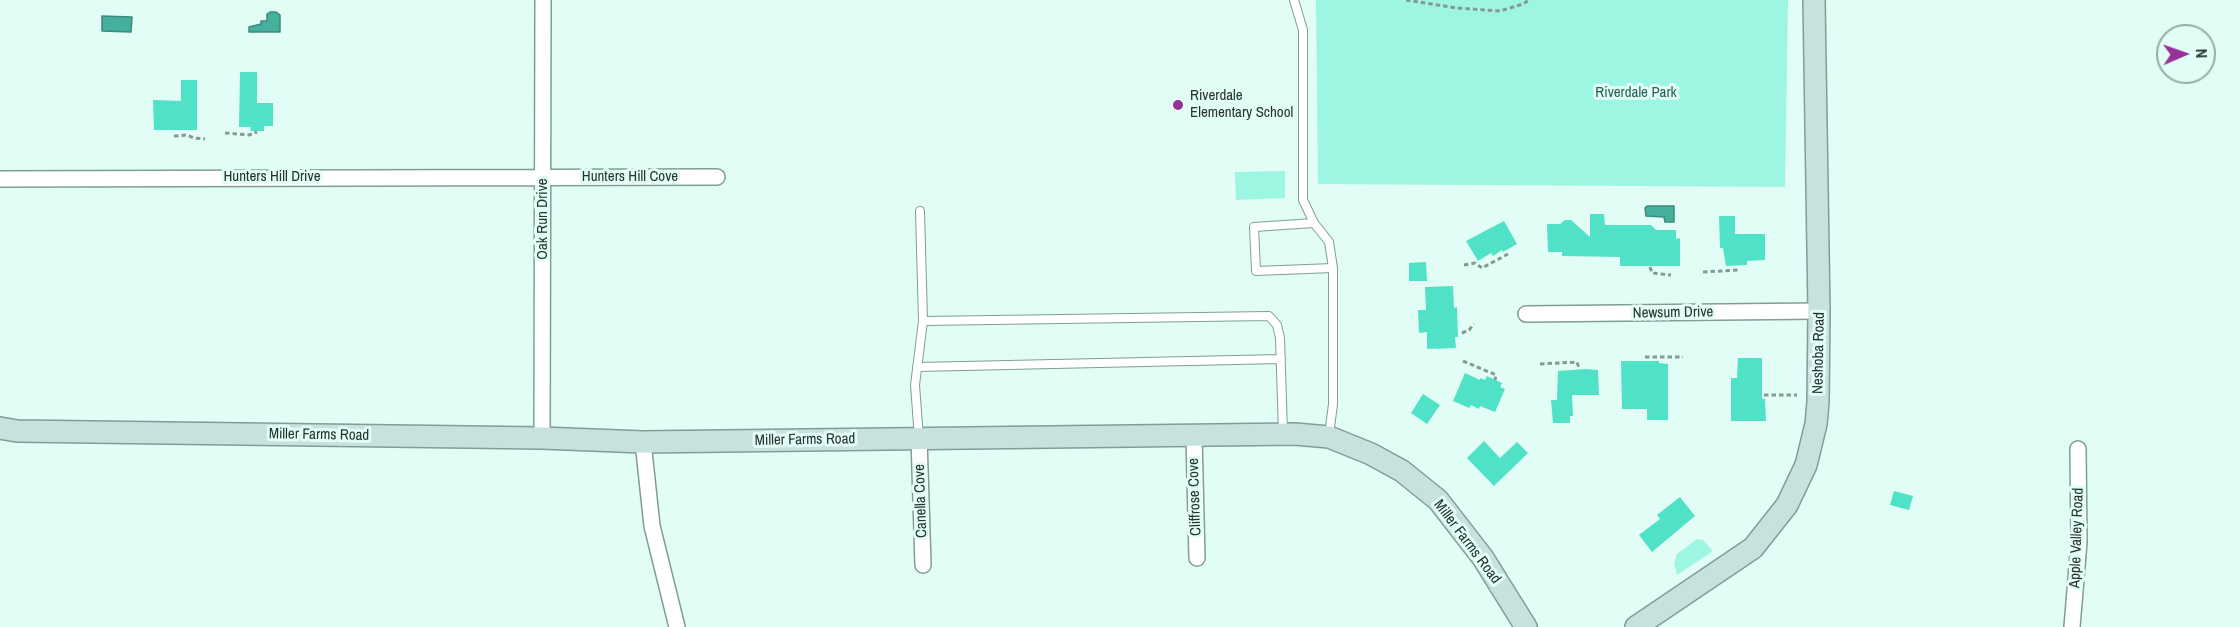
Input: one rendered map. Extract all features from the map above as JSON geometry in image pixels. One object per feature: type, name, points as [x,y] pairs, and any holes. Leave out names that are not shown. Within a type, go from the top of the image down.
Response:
[{"type":"street","name":"Oak Run Drive","points":[[542,438],[543,0]]},
{"type":"street","name":"Neshoba Road","points":[[1636,627],[1753,548],[1773,526],[1796,489],[1806,465],[1816,424],[1818,402],[1819,311],[1814,0]]},
{"type":"street","name":"Hunters Hill Cove","points":[[543,177],[717,177]]},
{"type":"street","name":"Hunters Hill Drive","points":[[0,179],[543,177]]},
{"type":"street","name":"Newsum Drive","points":[[1526,314],[1819,311]]},
{"type":"street","name":"Miller Farms Road","points":[[0,428],[17,431],[542,438],[643,442],[1283,435],[1329,437],[1371,454],[1402,471],[1438,500],[1483,558],[1526,627]]},
{"type":"street","name":"Cliffrose Cove","points":[[1194,436],[1197,558]]},
{"type":"street","name":"Canella Cove","points":[[919,438],[923,565]]},
{"type":"street","points":[[643,442],[652,526],[677,627]]},
{"type":"street","name":"Apple Valley Road","points":[[2072,627],[2079,542],[2078,449]]},
{"type":"lane","points":[[1294,0],[1303,30],[1303,200],[1314,223],[1329,242],[1333,268],[1333,404],[1329,437]]},
{"type":"lane","points":[[919,438],[915,385],[923,321],[920,212]]},
{"type":"lane","points":[[1314,223],[1254,227],[1256,271],[1333,268]]},
{"type":"lane","points":[[923,321],[1269,316],[1277,325],[1281,359],[1283,435]]},
{"type":"lane","points":[[917,367],[1281,359]]},
{"type":"path","points":[[1406,0],[1457,8],[1500,11],[1529,0]]},
{"type":"path","points":[[225,133],[249,135],[257,132]]},
{"type":"path","points":[[174,135],[205,139]]},
{"type":"path","points":[[1464,265],[1475,263],[1482,268],[1508,254]]},
{"type":"path","points":[[1650,267],[1652,273],[1671,275]]},
{"type":"path","points":[[1703,272],[1739,270]]},
{"type":"path","points":[[1462,333],[1474,324]]},
{"type":"path","points":[[1645,357],[1683,357]]},
{"type":"path","points":[[1463,361],[1496,375],[1495,380]]},
{"type":"path","points":[[1540,364],[1577,362],[1579,368]]},
{"type":"path","points":[[1764,395],[1797,395]]},
{"type":"green space","name":"Riverdale Park","points":[[1316,0],[1788,0],[1785,187],[1318,184]]},
{"type":"green space","points":[[1285,171],[1285,198],[1236,200],[1235,172]]},
{"type":"green space","points":[[1697,539],[1703,540],[1713,551],[1677,575],[1674,563],[1677,554]]},
{"type":"shaded area","points":[[270,12],[280,15],[280,32],[249,32],[249,27],[261,24],[261,21],[267,21],[267,14]]},
{"type":"shaded area","points":[[102,16],[132,17],[131,32],[102,31]]},
{"type":"shaded area","points":[[1647,206],[1674,206],[1674,222],[1665,222],[1664,217],[1646,216]]},
{"type":"building","points":[[240,72],[257,72],[257,103],[273,103],[273,126],[264,126],[264,131],[251,131],[250,127],[239,127]]},
{"type":"building","points":[[181,80],[197,80],[197,130],[154,130],[153,100],[181,101]]},
{"type":"building","points":[[1590,214],[1604,214],[1605,225],[1651,225],[1656,230],[1676,230],[1676,239],[1680,238],[1680,266],[1620,266],[1620,257],[1562,256],[1562,252],[1548,252],[1547,224],[1560,224],[1565,220],[1571,220],[1590,237]]},
{"type":"building","points":[[1719,216],[1735,216],[1735,234],[1765,234],[1765,260],[1747,261],[1747,265],[1726,266],[1723,248],[1720,248]]},
{"type":"building","points":[[1504,221],[1517,244],[1493,256],[1491,253],[1478,261],[1466,241]]},
{"type":"building","points":[[1426,262],[1427,281],[1409,281],[1409,263]]},
{"type":"building","points":[[1453,286],[1454,308],[1457,307],[1456,348],[1427,349],[1427,332],[1419,333],[1418,310],[1426,310],[1425,287]]},
{"type":"building","points":[[1738,358],[1762,358],[1762,399],[1765,399],[1766,421],[1731,421],[1731,378],[1737,378]]},
{"type":"building","points":[[1621,361],[1659,361],[1659,363],[1668,364],[1668,420],[1647,420],[1647,409],[1622,409]]},
{"type":"building","points":[[1598,370],[1599,395],[1572,395],[1573,416],[1570,416],[1570,423],[1553,423],[1551,400],[1557,400],[1558,371]]},
{"type":"building","points":[[1465,373],[1480,380],[1480,378],[1485,380],[1487,376],[1502,383],[1500,387],[1505,389],[1495,412],[1480,406],[1479,409],[1471,405],[1469,408],[1453,401]]},
{"type":"building","points":[[1423,394],[1440,405],[1427,424],[1411,413]]},
{"type":"building","points":[[1484,441],[1500,458],[1517,442],[1528,453],[1494,486],[1467,458]]},
{"type":"building","points":[[1894,491],[1913,496],[1909,510],[1890,505]]},
{"type":"building","points":[[1680,497],[1695,516],[1652,552],[1639,535],[1660,519],[1657,515]]},
{"type":"place","name":"Riverdale Elementary School","points":[[1178,105]]}]
